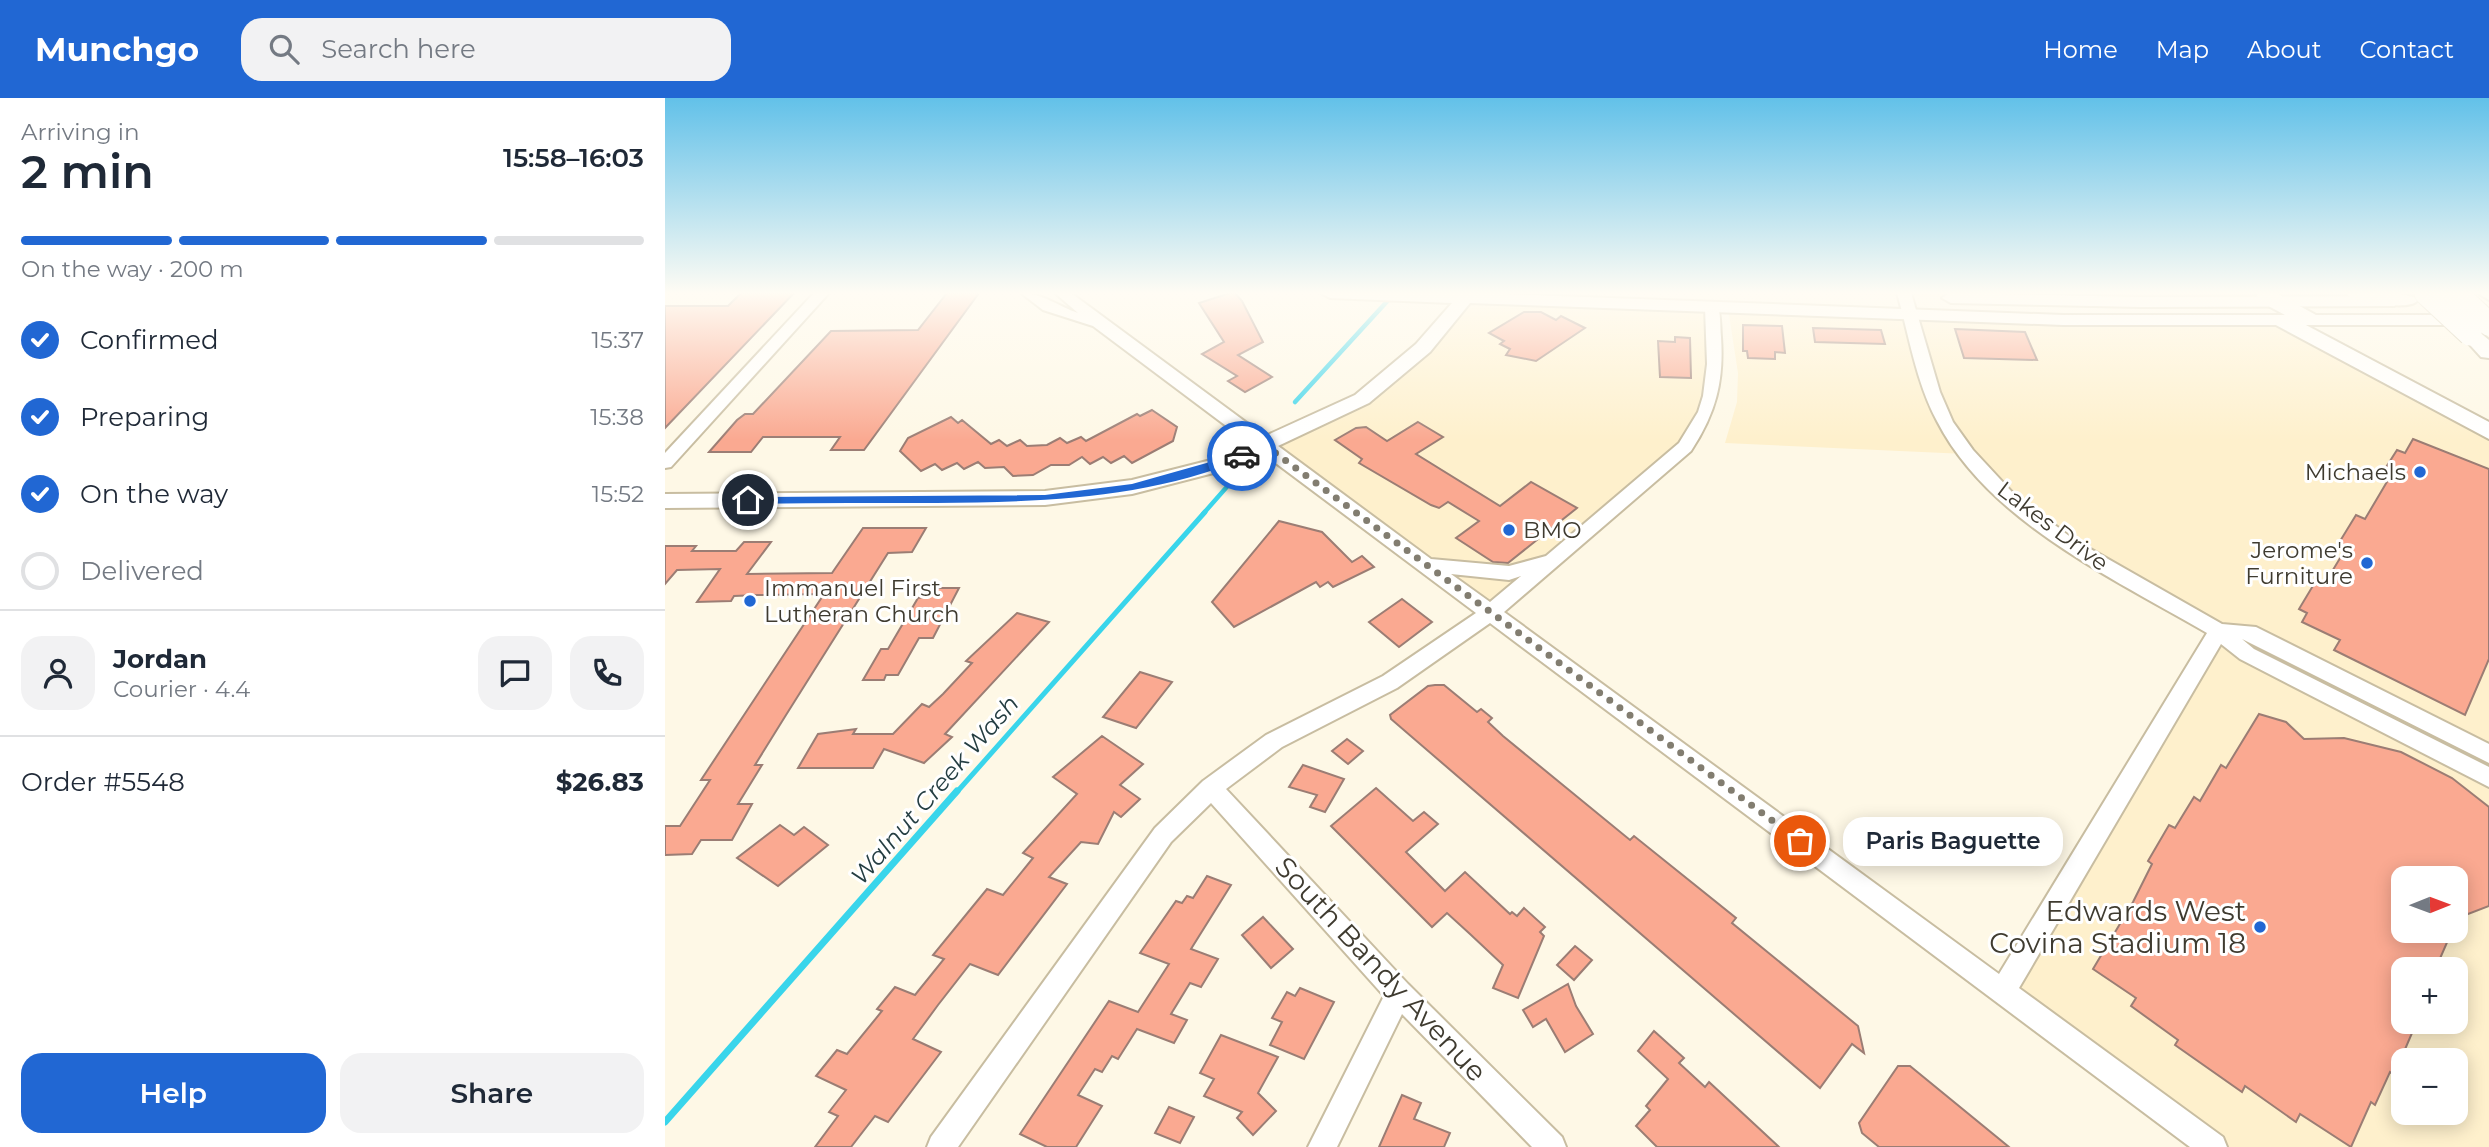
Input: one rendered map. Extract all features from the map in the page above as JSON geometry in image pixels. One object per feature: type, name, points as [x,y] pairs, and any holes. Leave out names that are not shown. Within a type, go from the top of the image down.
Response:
[{"type":"highway","points":[[2322,342],[2489,432]]},
{"type":"main road","points":[[665,501],[1045,498],[1132,488],[1222,464],[1331,416],[1385,383],[1428,342]]},
{"type":"street","points":[[665,463],[777,342]]},
{"type":"street","points":[[1124,342],[2213,1147]]},
{"type":"street","points":[[941,1147],[1163,835],[1212,788],[1274,741],[1390,682],[1490,613],[1676,455],[1698,430],[1714,395],[1713,342]]},
{"type":"street","name":"Lakes Drive","points":[[1920,342],[1940,411],[1966,454],[2006,495],[2099,563],[2219,631],[2247,654],[2489,778]]},
{"type":"street","points":[[1425,565],[1509,573],[1553,559]]},
{"type":"street","points":[[2004,990],[2219,631]]},
{"type":"street","name":"Lakes Drive","points":[[2219,631],[2249,632],[2489,754]]},
{"type":"street","name":"South Bandy Avenue","points":[[1212,788],[1399,993],[1552,1147]]},
{"type":"street","points":[[1322,1147],[1399,993]]},
{"type":"shaded area","points":[[1421,342],[1713,342],[1715,379],[1698,430],[1490,613],[1266,446],[1362,399]]},
{"type":"shaded area","points":[[1733,342],[2322,342],[2489,432],[2489,1147],[2213,1147],[2004,990],[2219,631],[2067,543],[1966,454],[1725,443],[1737,402],[1738,373]]},
{"type":"building","points":[[665,342],[747,342],[665,428]]},
{"type":"building","points":[[821,342],[943,342],[864,450],[831,450],[840,437],[763,437],[751,452],[709,452],[737,420],[745,414],[753,414]]},
{"type":"building","points":[[1224,342],[1263,342],[1238,355],[1272,377],[1245,392],[1228,381],[1237,376],[1202,354]]},
{"type":"building","points":[[1564,342],[1536,361],[1506,355],[1510,349],[1500,344]]},
{"type":"building","points":[[1658,342],[1690,342],[1691,378],[1660,377]]},
{"type":"building","points":[[1743,342],[1784,342],[1785,353],[1775,352],[1775,359],[1748,358],[1747,351],[1743,351]]},
{"type":"building","points":[[1815,342],[1884,342],[1885,344]]},
{"type":"building","points":[[1959,342],[2029,342],[2037,360],[1964,358]]},
{"type":"building","points":[[1152,410],[1177,427],[1173,441],[1132,463],[1124,456],[1111,463],[1103,457],[1090,464],[1082,457],[1069,465],[1051,465],[1033,475],[1013,476],[1004,467],[985,468],[978,462],[964,469],[957,463],[942,470],[935,464],[921,471],[900,451],[908,438],[951,417],[958,423],[962,420],[991,444],[999,440],[1007,446],[1020,440],[1027,446],[1047,445],[1060,438],[1067,443],[1081,437],[1086,441],[1137,414],[1140,416]]},
{"type":"building","points":[[1418,422],[1443,437],[1416,454],[1500,506],[1531,482],[1577,508],[1508,563],[1493,562],[1456,538],[1479,521],[1448,502],[1439,508],[1431,505],[1359,463],[1362,459],[1335,440],[1356,428],[1366,427],[1387,441]]},
{"type":"building","points":[[2413,439],[2489,469],[2489,659],[2465,715],[2334,650],[2340,640],[2302,622],[2307,613],[2299,609],[2317,579],[2325,583],[2345,550],[2337,546],[2356,515],[2365,519],[2391,475],[2383,472],[2397,450],[2405,453]]},
{"type":"building","points":[[1279,521],[1322,532],[1352,562],[1362,556],[1374,567],[1333,587],[1328,582],[1320,587],[1316,582],[1234,627],[1212,602]]},
{"type":"building","points":[[863,528],[926,528],[912,552],[888,553],[786,715],[755,765],[762,765],[738,804],[752,804],[732,840],[701,840],[692,854],[665,855],[665,826],[680,826],[710,780],[701,780],[824,594],[734,596],[731,601],[697,602],[720,569],[677,570],[665,584],[665,546],[696,546],[692,551],[736,551],[744,542],[771,542],[747,574],[832,573]]},
{"type":"building","points":[[929,588],[959,588],[933,638],[919,638],[898,675],[886,675],[884,680],[863,680],[881,649],[888,649],[918,598],[924,597]]},
{"type":"building","points":[[1402,599],[1432,622],[1399,647],[1369,622]]},
{"type":"building","points":[[1017,613],[1049,622],[945,734],[952,737],[924,763],[884,749],[873,768],[798,768],[818,734],[856,729],[853,734],[893,734],[922,704],[929,707],[943,694],[972,663],[966,661]]},
{"type":"building","points":[[1140,672],[1172,682],[1136,728],[1103,717]]},
{"type":"building","points":[[1444,685],[1477,712],[1481,709],[1492,718],[1488,722],[1503,736],[1630,840],[1634,836],[1736,918],[1732,923],[1858,1026],[1864,1053],[1852,1044],[1820,1088],[1391,719],[1390,715],[1428,686]]},
{"type":"building","name":"Edwards West Covina Stadium 18","points":[[2259,714],[2286,722],[2304,739],[2344,738],[2401,752],[2452,778],[2489,807],[2489,906],[2468,914],[2468,866],[2391,866],[2391,943],[2447,943],[2441,957],[2391,957],[2391,1034],[2412,1034],[2406,1048],[2391,1048],[2391,1073],[2375,1105],[2371,1102],[2351,1147],[2300,1114],[2296,1122],[2245,1086],[2242,1092],[2175,1045],[2178,1040],[2131,1006],[2136,998],[2093,969],[2133,902],[2152,864],[2148,861],[2169,825],[2175,828],[2194,797],[2200,801],[2221,765],[2226,768]]},
{"type":"building","points":[[1102,736],[1143,764],[1120,785],[1140,799],[1121,817],[1114,812],[1098,844],[1081,842],[1049,877],[1067,884],[998,975],[970,964],[938,1005],[913,1039],[941,1052],[888,1122],[875,1116],[851,1147],[815,1147],[838,1116],[829,1112],[846,1090],[816,1076],[837,1050],[847,1054],[882,1011],[877,1009],[895,987],[915,995],[944,959],[933,955],[987,889],[1003,895],[1033,858],[1023,853],[1077,794],[1053,777]]},
{"type":"building","points":[[1347,739],[1363,751],[1348,764],[1332,751]]},
{"type":"building","points":[[1303,765],[1344,779],[1325,812],[1310,807],[1317,795],[1289,787]]},
{"type":"building","points":[[1376,788],[1413,821],[1424,812],[1438,824],[1406,852],[1445,891],[1465,872],[1510,914],[1512,912],[1517,916],[1524,908],[1545,927],[1540,932],[1544,936],[1518,998],[1493,988],[1503,965],[1470,934],[1447,913],[1432,927],[1331,826]]},
{"type":"building","points":[[780,825],[794,835],[804,827],[828,845],[778,886],[737,858]]},
{"type":"building","points":[[1207,876],[1231,885],[1191,949],[1218,959],[1201,987],[1190,983],[1171,1014],[1187,1020],[1174,1043],[1137,1029],[1118,1059],[1112,1056],[1102,1072],[1095,1069],[1078,1095],[1102,1106],[1076,1147],[1047,1147],[1020,1134],[1109,1001],[1138,1012],[1169,964],[1140,953],[1176,901],[1182,903],[1187,896],[1193,898]]},
{"type":"building","points":[[1263,917],[1293,949],[1271,968],[1242,935]]},
{"type":"building","points":[[1575,946],[1592,960],[1574,980],[1557,965]]},
{"type":"building","points":[[1568,984],[1576,1006],[1593,1034],[1565,1052],[1546,1019],[1533,1027],[1523,1010]]},
{"type":"building","points":[[1300,988],[1334,1002],[1304,1059],[1270,1045],[1282,1022],[1272,1018],[1287,992],[1295,996]]},
{"type":"building","points":[[1654,1031],[1684,1058],[1679,1063],[1705,1087],[1709,1082],[1779,1147],[1657,1147],[1636,1126],[1650,1110],[1646,1106],[1668,1079],[1638,1051]]},
{"type":"building","points":[[1221,1035],[1278,1057],[1258,1093],[1276,1111],[1253,1135],[1237,1118],[1242,1112],[1204,1096],[1214,1079],[1200,1073]]},
{"type":"building","points":[[1898,1066],[1910,1066],[2009,1147],[1879,1147],[1862,1133],[1859,1123]]},
{"type":"building","points":[[1402,1095],[1421,1103],[1414,1119],[1450,1133],[1444,1147],[1379,1147]]},
{"type":"building","points":[[1169,1107],[1194,1117],[1180,1143],[1155,1133]]},
{"type":"waterway","name":"Walnut Creek Wash","points":[[1295,402],[1350,342]]},
{"type":"waterway","name":"Walnut Creek Wash","points":[[1203,514],[1232,481]]},
{"type":"waterway","name":"Walnut Creek Wash","points":[[956,793],[1205,512]]},
{"type":"waterway","name":"Walnut Creek Wash","points":[[665,1122],[957,791]]},
{"type":"way so far","points":[[1242,456],[1266,446],[1800,841]]},
{"type":"place","name":"Michaels","points":[[2420,472]]},
{"type":"place","name":"BMO","points":[[1509,530]]},
{"type":"place","name":"Jerome's Furniture","points":[[2367,563]]},
{"type":"place","name":"Immanuel First Lutheran Church","points":[[750,601]]},
{"type":"place","name":"Paris Baguette","points":[[1800,841]]},
{"type":"place","name":"Edwards West Covina Stadium 18","points":[[2260,927]]},
{"type":"route","points":[[748,500],[1045,498],[1132,488],[1242,456]]}]
